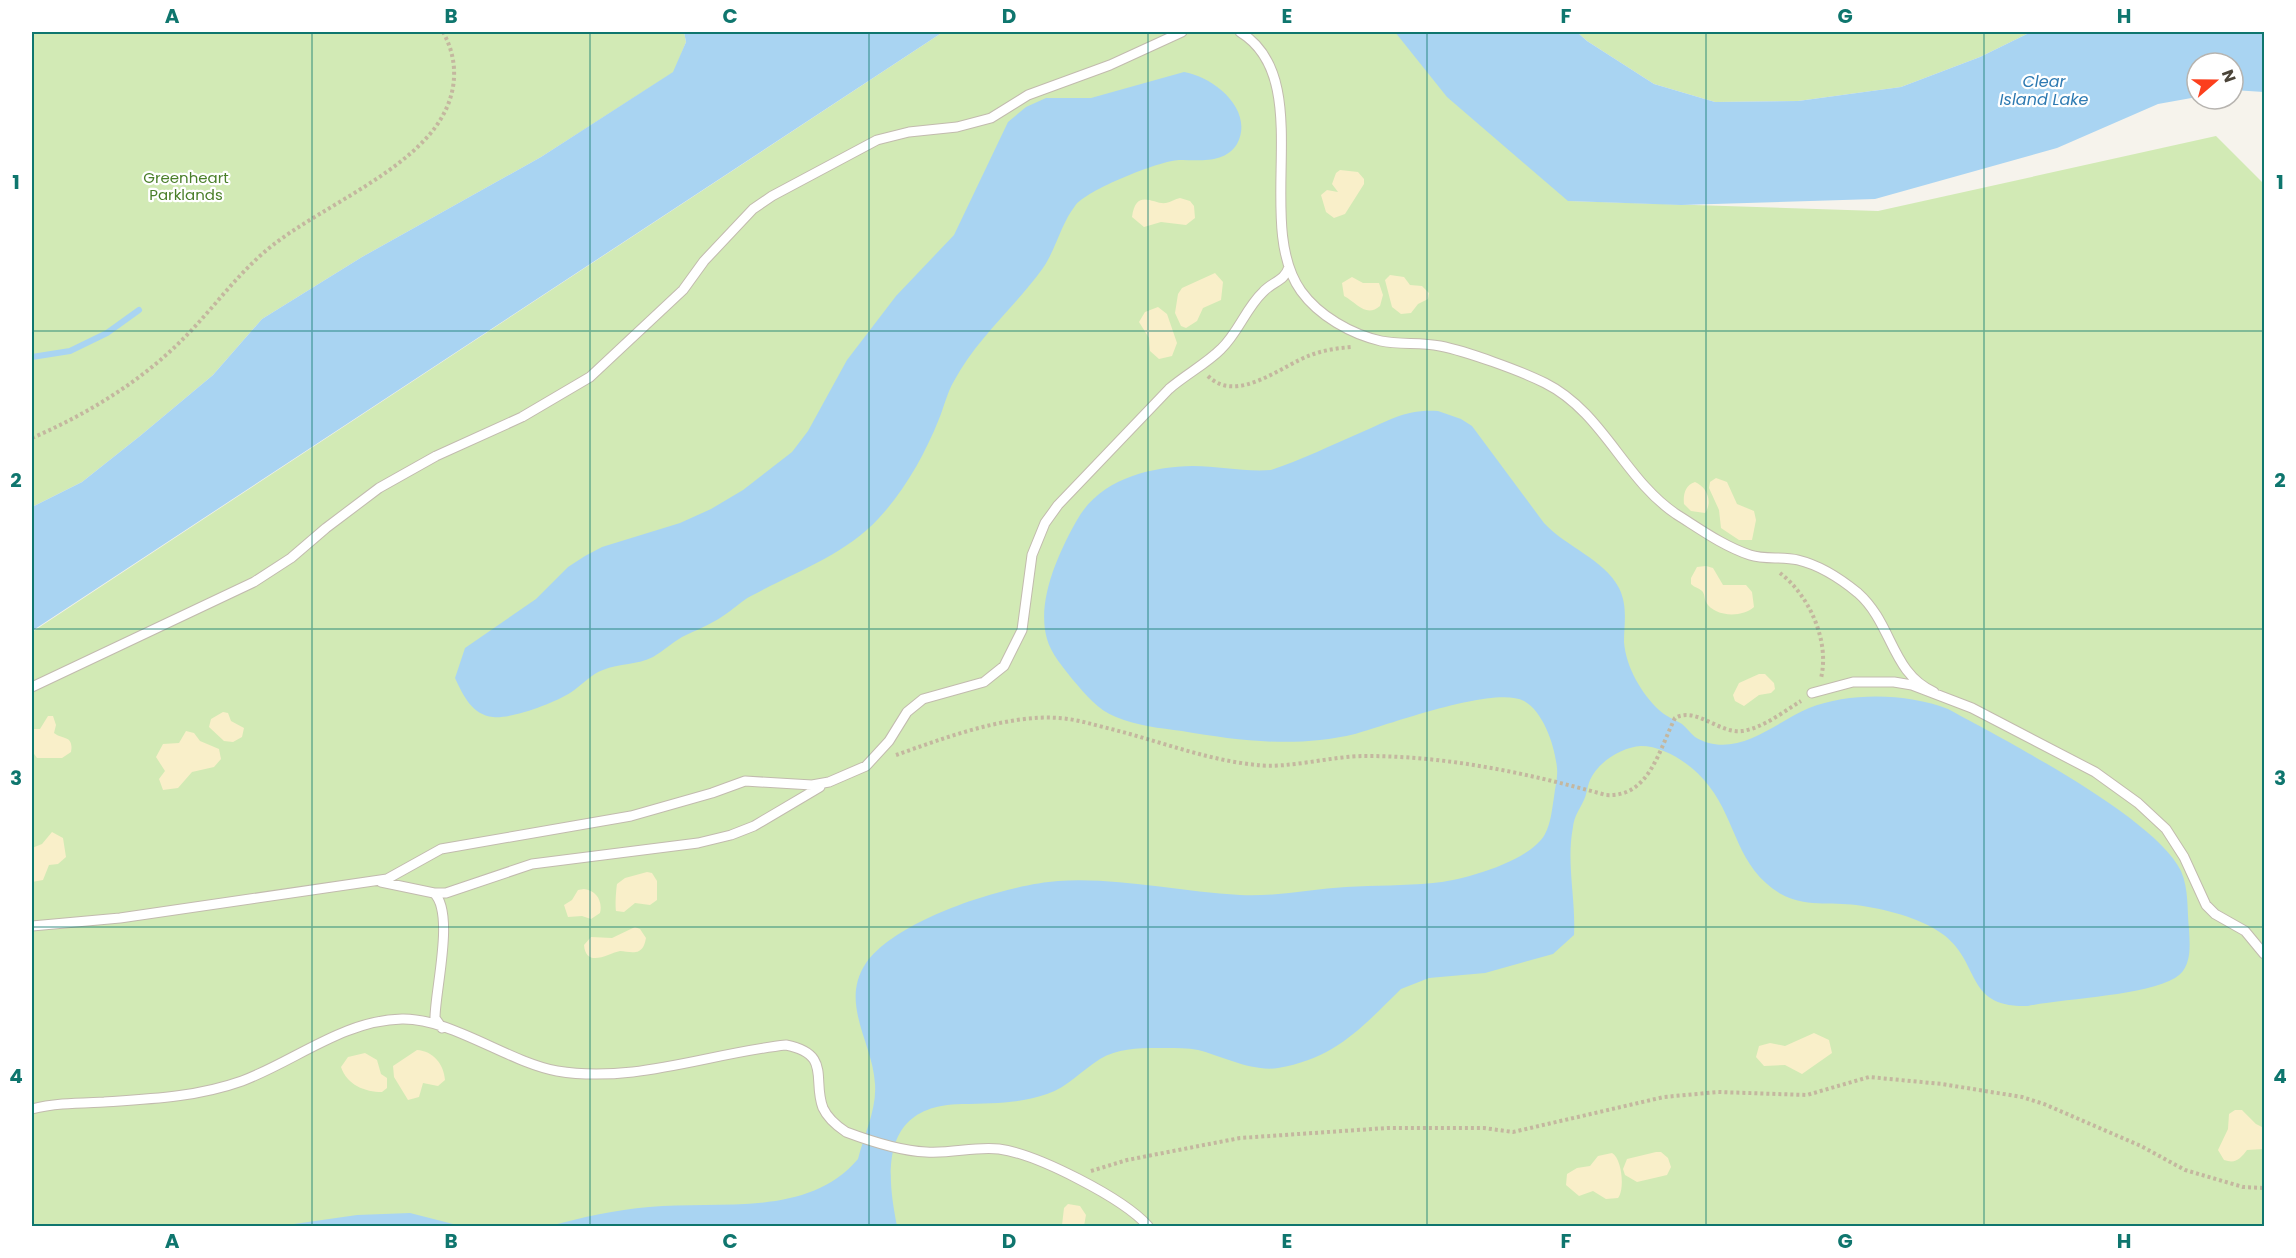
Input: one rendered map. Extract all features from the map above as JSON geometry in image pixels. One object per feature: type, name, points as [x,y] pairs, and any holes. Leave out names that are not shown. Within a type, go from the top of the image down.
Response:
[{"type":"lane","points":[[32,687],[254,582],[291,558],[379,488],[436,456],[522,417],[590,377],[682,290],[704,261],[753,209],[772,196],[877,140],[909,132],[957,127],[991,118],[1028,94],[1110,65],[1182,32]]},
{"type":"lane","points":[[1240,32],[1248,36],[1269,63],[1280,93],[1281,235],[1289,267],[1300,290],[1320,312],[1337,323],[1381,340],[1441,346],[1546,384],[1587,416],[1607,436],[1656,498],[1673,512],[1736,550],[1754,557],[1797,559],[1823,570],[1849,586],[1880,621],[1907,674],[1917,685],[1972,708],[2055,750],[2095,772],[2138,803],[2175,840],[2206,905],[2215,914],[2246,931],[2265,954]]},
{"type":"lane","points":[[375,880],[434,893],[454,891],[532,864],[688,844],[731,835],[754,826],[827,783],[866,766],[889,741],[907,712],[923,699],[984,682],[1004,666],[1022,630],[1032,555],[1045,523],[1058,505],[1168,389],[1220,350],[1253,303],[1264,290],[1283,279],[1289,267]]},
{"type":"lane","points":[[1812,693],[1853,681],[1870,680],[1894,682],[1934,692]]},
{"type":"lane","points":[[32,926],[120,918],[394,877],[411,863],[441,849],[631,816],[745,781],[812,785],[827,783]]},
{"type":"lane","points":[[442,907],[447,896],[454,891]]},
{"type":"lane","points":[[434,893],[439,898],[442,907],[443,931],[435,1013],[437,1023],[442,1028]]},
{"type":"lane","points":[[420,1022],[431,1018],[435,1013]]},
{"type":"lane","points":[[32,1109],[76,1103],[168,1098],[213,1090],[244,1080],[334,1037],[373,1023],[404,1019],[442,1028],[537,1066],[592,1074],[651,1069],[763,1048],[796,1047],[806,1052],[818,1067],[822,1106],[836,1125],[846,1132],[925,1152],[1001,1149],[1071,1176],[1110,1196],[1148,1227]]},
{"type":"path","points":[[32,438],[91,410],[141,375],[178,344],[252,262],[301,225],[409,155],[441,118],[453,96],[455,74],[451,47],[442,32]]},
{"type":"path","points":[[1195,367],[1222,385],[1236,386],[1265,377],[1310,355],[1363,346]]},
{"type":"path","points":[[866,766],[950,737],[1034,718],[1059,717],[1143,735],[1222,760],[1260,766],[1363,756],[1421,757],[1476,764],[1606,795],[1621,796],[1642,782],[1675,718],[1680,715],[1688,714],[1729,731],[1742,731],[1771,720],[1812,693],[1822,676],[1821,642],[1814,619],[1799,591],[1776,570]]},
{"type":"path","points":[[1071,1176],[1082,1175],[1127,1160],[1240,1138],[1387,1128],[1484,1128],[1513,1132],[1664,1097],[1718,1092],[1807,1095],[1869,1077],[1942,1084],[2022,1097],[2044,1104],[2141,1146],[2185,1170],[2243,1187],[2265,1188]]},
{"type":"green space","name":"Greenheart Parklands","points":[[32,32],[684,32],[686,42],[674,72],[541,157],[362,257],[262,319],[213,375],[140,436],[82,482],[32,507]]},
{"type":"green space","points":[[943,32],[1398,32],[1569,201],[1878,211],[2216,136],[2264,184],[2264,1226],[32,1226],[32,632]]},
{"type":"green space","points":[[1577,32],[2031,32],[1980,57],[1901,87],[1798,101],[1715,102],[1654,84],[1587,41]]},
{"type":"sand","points":[[1340,170],[1358,172],[1364,179],[1364,184],[1345,214],[1334,218],[1326,212],[1321,195],[1327,190],[1338,192],[1332,184],[1336,173]]},
{"type":"sand","points":[[1180,198],[1190,201],[1194,206],[1195,218],[1186,225],[1161,222],[1144,227],[1132,217],[1137,202],[1141,200],[1166,203]]},
{"type":"sand","points":[[1215,273],[1223,282],[1221,300],[1203,308],[1197,321],[1186,328],[1181,326],[1175,313],[1178,294],[1182,288]]},
{"type":"sand","points":[[1390,275],[1404,277],[1410,285],[1422,286],[1429,293],[1428,299],[1418,304],[1411,313],[1401,314],[1392,307],[1385,280]]},
{"type":"sand","points":[[1352,277],[1363,283],[1379,283],[1383,295],[1380,306],[1366,310],[1344,296],[1342,283]]},
{"type":"sand","points":[[1158,307],[1167,314],[1177,343],[1172,356],[1159,359],[1150,351],[1149,338],[1139,322],[1145,312]]},
{"type":"sand","points":[[1716,478],[1727,482],[1737,504],[1754,511],[1756,520],[1752,540],[1739,540],[1721,528],[1719,510],[1709,488],[1710,482]]},
{"type":"sand","points":[[1695,482],[1703,487],[1708,495],[1709,500],[1705,513],[1691,511],[1684,504],[1685,491]]},
{"type":"sand","points":[[1697,567],[1713,568],[1723,585],[1746,585],[1752,592],[1754,607],[1743,613],[1728,614],[1715,611],[1710,607],[1705,601],[1703,592],[1691,584],[1691,578]]},
{"type":"sand","points":[[1759,674],[1765,674],[1774,683],[1775,689],[1771,693],[1759,695],[1744,706],[1735,701],[1733,695],[1739,683]]},
{"type":"sand","points":[[223,712],[228,713],[231,721],[244,728],[242,737],[233,742],[224,741],[209,727],[211,719]]},
{"type":"sand","points":[[48,716],[53,716],[56,725],[54,733],[71,743],[71,752],[62,758],[37,758],[32,751],[32,729],[40,729]]},
{"type":"sand","points":[[186,731],[194,733],[200,741],[219,749],[221,759],[214,767],[192,772],[178,788],[163,790],[159,779],[165,771],[156,757],[163,744],[179,743]]},
{"type":"sand","points":[[52,832],[63,838],[66,857],[58,864],[49,865],[43,880],[32,882],[32,848],[42,844]]},
{"type":"sand","points":[[647,872],[652,873],[657,881],[657,900],[650,905],[635,903],[624,912],[616,911],[617,884],[625,878]]},
{"type":"sand","points":[[578,890],[592,891],[598,897],[600,913],[591,919],[582,916],[568,917],[564,905],[572,900]]},
{"type":"sand","points":[[635,927],[640,929],[646,938],[639,951],[620,951],[599,958],[593,958],[586,952],[584,945],[591,937],[612,938]]},
{"type":"sand","points":[[1814,1033],[1829,1040],[1832,1053],[1802,1074],[1785,1065],[1764,1066],[1756,1057],[1759,1046],[1770,1043],[1785,1046]]},
{"type":"sand","points":[[417,1050],[437,1059],[445,1080],[438,1086],[423,1083],[419,1097],[408,1100],[394,1077],[393,1066]]},
{"type":"sand","points":[[365,1053],[377,1060],[381,1074],[387,1078],[387,1088],[382,1092],[369,1091],[352,1083],[341,1067],[348,1057]]},
{"type":"sand","points":[[2235,1110],[2242,1110],[2256,1124],[2264,1128],[2264,1149],[2247,1150],[2237,1160],[2228,1161],[2224,1160],[2218,1150],[2228,1129],[2229,1114]]},
{"type":"sand","points":[[1661,1152],[1668,1158],[1671,1167],[1667,1175],[1637,1182],[1625,1175],[1623,1169],[1627,1159]]},
{"type":"sand","points":[[1612,1153],[1618,1161],[1621,1174],[1618,1198],[1606,1199],[1593,1191],[1579,1196],[1566,1185],[1567,1174],[1577,1168],[1590,1166],[1598,1156]]},
{"type":"sand","points":[[1068,1204],[1080,1206],[1086,1215],[1084,1226],[1059,1226],[1062,1225],[1064,1208]]},
{"type":"water","points":[[684,32],[943,32],[32,631],[32,507],[82,482],[140,436],[213,375],[262,319],[362,257],[541,157],[673,72],[686,42]]},
{"type":"water","name":"Clear Island Lake","points":[[1395,32],[1577,32],[1587,41],[1654,84],[1715,102],[1798,101],[1901,87],[1980,57],[2031,32],[2264,32],[2264,92],[2245,91],[2245,51],[2185,51],[2185,99],[2158,104],[2057,148],[1875,199],[1681,205],[1568,201],[1447,97]]},
{"type":"water","points":[[1184,72],[1207,81],[1229,97],[1241,119],[1241,131],[1237,144],[1226,155],[1211,160],[1179,160],[1140,171],[1093,192],[1075,206],[1043,268],[963,365],[949,390],[927,445],[906,484],[866,531],[835,553],[747,598],[727,614],[682,637],[653,657],[599,672],[570,693],[554,701],[533,710],[501,717],[479,712],[469,703],[455,678],[465,648],[536,599],[568,567],[602,547],[680,523],[711,509],[743,490],[792,452],[808,431],[847,360],[896,296],[954,235],[1008,122],[1026,107],[1046,98],[1091,98]]},
{"type":"water","points":[[1438,411],[1461,419],[1472,426],[1544,523],[1604,569],[1612,578],[1624,602],[1624,642],[1631,670],[1641,688],[1661,712],[1682,724],[1695,737],[1710,743],[1725,745],[1754,737],[1809,708],[1842,699],[1897,697],[1948,709],[2075,781],[2141,827],[2166,850],[2181,871],[2187,893],[2189,950],[2187,963],[2181,974],[2162,984],[2125,993],[2028,1006],[2007,1005],[1993,999],[1983,991],[1954,944],[1922,922],[1878,909],[1799,901],[1781,894],[1755,871],[1746,858],[1719,800],[1696,772],[1670,754],[1651,747],[1634,747],[1611,757],[1599,767],[1590,780],[1574,823],[1571,840],[1574,935],[1553,954],[1485,973],[1429,978],[1401,989],[1360,1028],[1332,1049],[1316,1057],[1278,1068],[1248,1066],[1194,1049],[1132,1049],[1116,1052],[1100,1059],[1062,1087],[1047,1094],[1025,1100],[936,1107],[917,1115],[904,1127],[895,1143],[891,1162],[891,1182],[897,1226],[550,1226],[636,1208],[732,1205],[787,1199],[813,1191],[837,1178],[858,1159],[872,1112],[875,1093],[873,1069],[856,1008],[859,978],[866,963],[881,947],[902,932],[954,907],[1010,889],[1058,881],[1104,881],[1253,895],[1433,883],[1495,868],[1526,853],[1537,844],[1545,834],[1550,821],[1557,768],[1554,750],[1543,721],[1524,701],[1509,697],[1466,702],[1355,734],[1312,741],[1268,742],[1225,738],[1140,725],[1110,714],[1093,702],[1073,680],[1055,655],[1047,639],[1044,624],[1047,593],[1057,562],[1070,533],[1087,506],[1112,485],[1143,473],[1176,467],[1203,466],[1271,470],[1398,416]]},
{"type":"water","points":[[410,1213],[461,1226],[280,1226],[357,1215]]},
{"type":"waterway","points":[[32,357],[70,351],[107,333],[139,310]]}]
